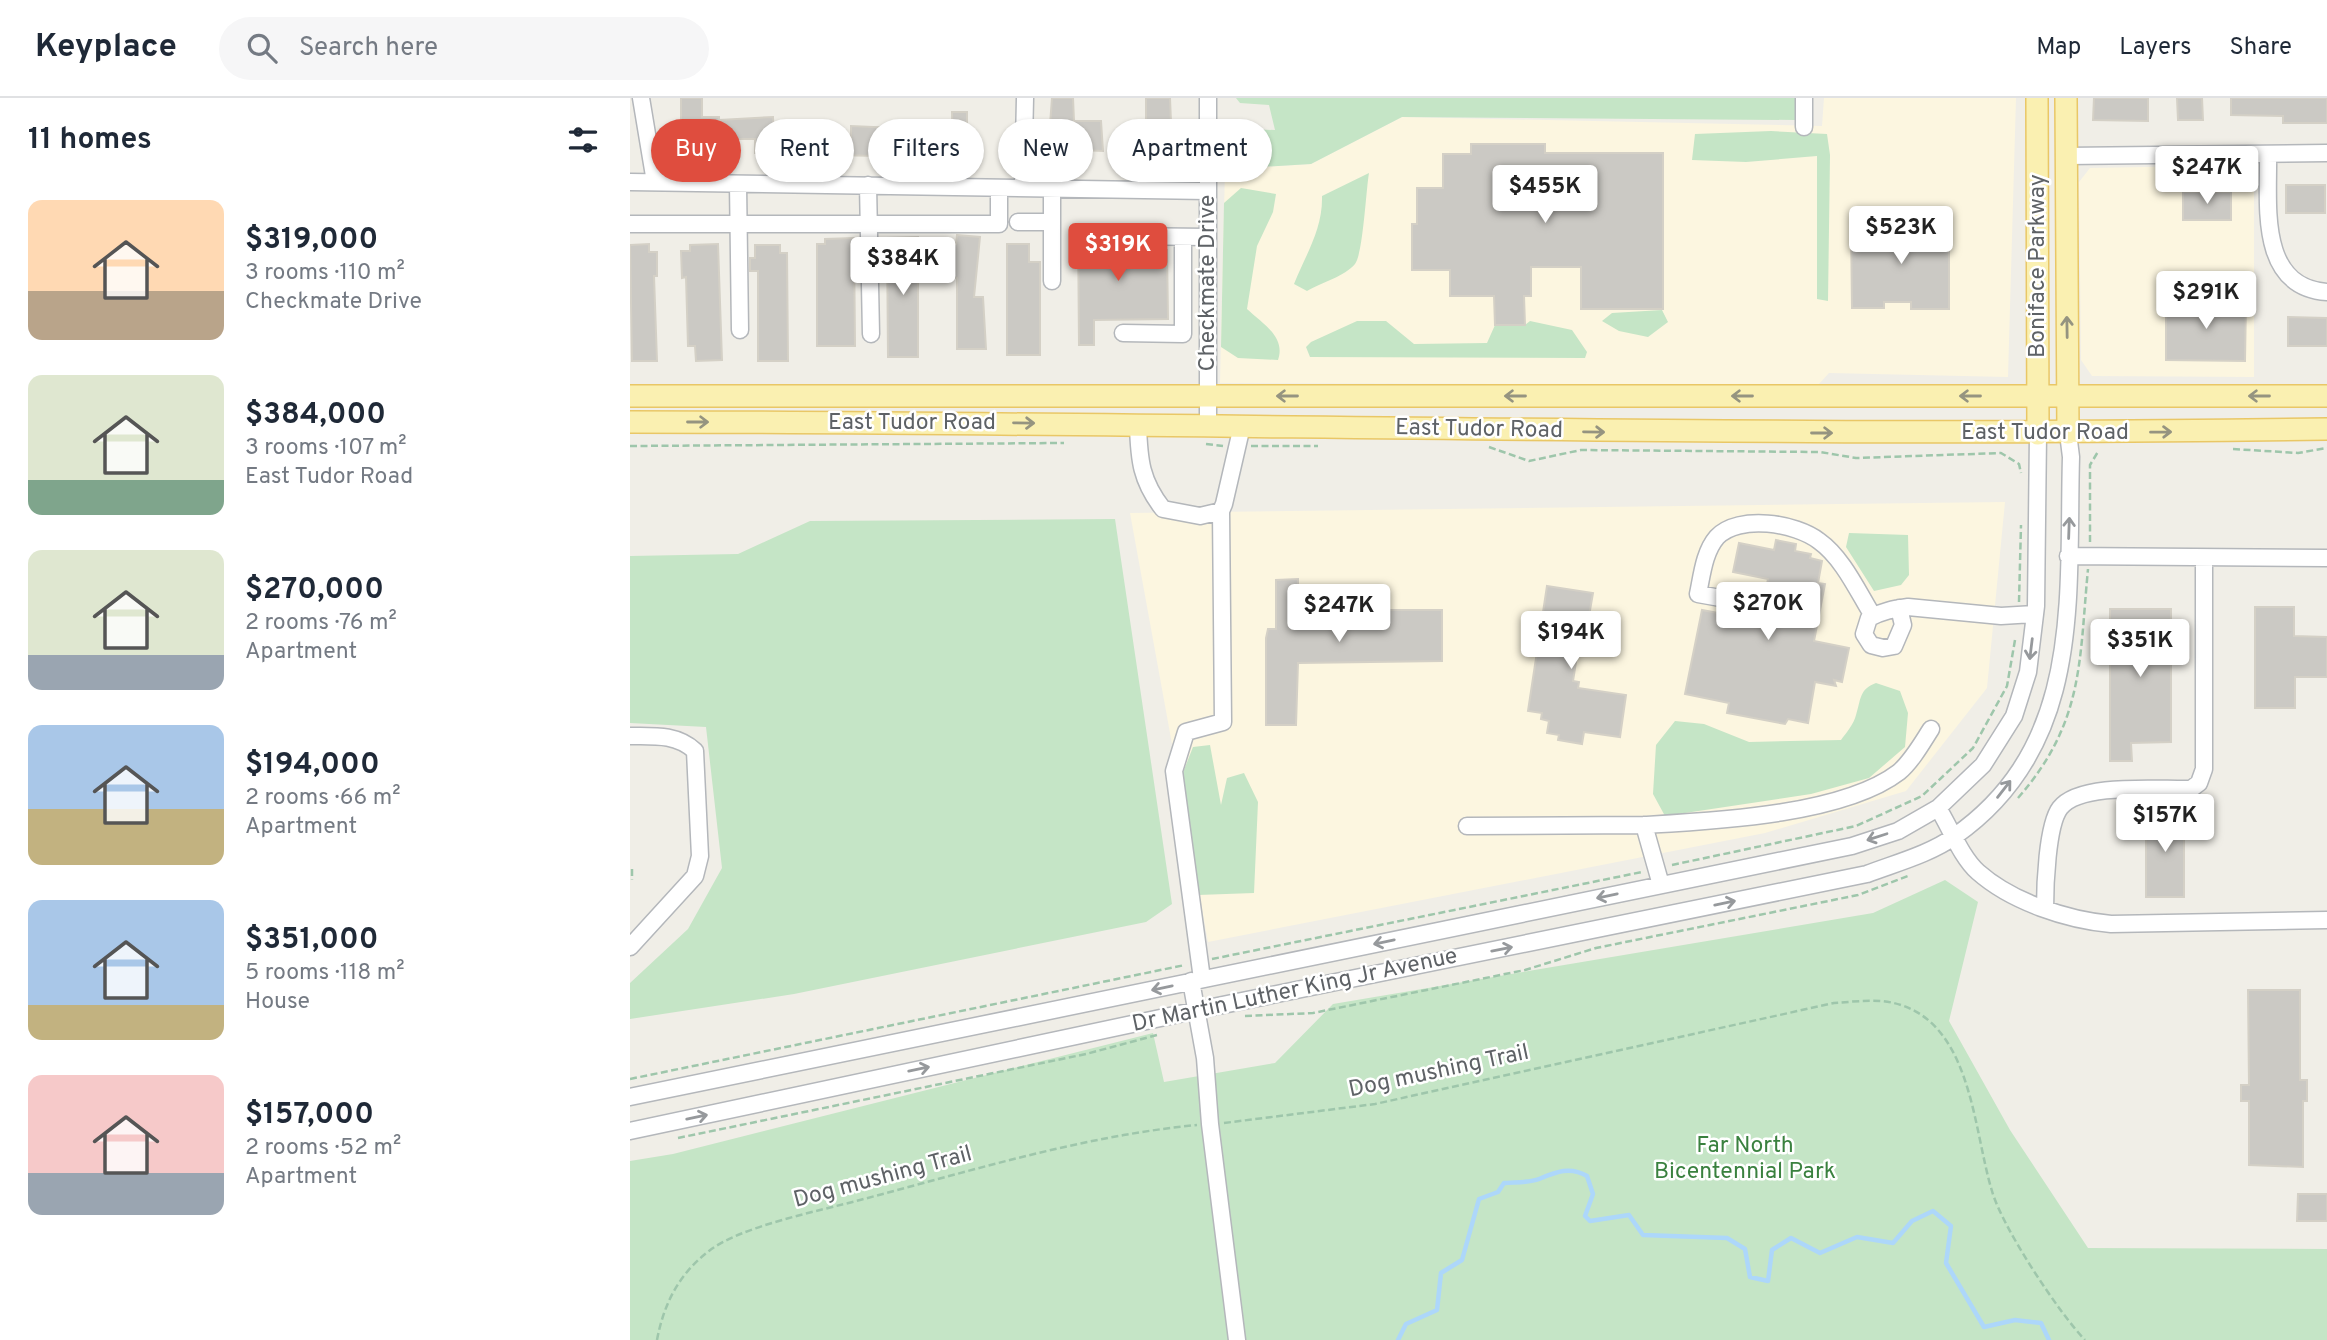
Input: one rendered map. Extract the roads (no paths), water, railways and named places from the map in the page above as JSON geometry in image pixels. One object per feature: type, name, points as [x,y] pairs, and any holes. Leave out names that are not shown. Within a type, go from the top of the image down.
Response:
[{"type":"main road","name":"Boniface Parkway","points":[[2038,98],[2038,434]]},
{"type":"main road","name":"Boniface Parkway","points":[[2066,98],[2068,433]]},
{"type":"main road","name":"East Tudor Road","points":[[630,396],[2327,396]]},
{"type":"main road","name":"East Tudor Road","points":[[630,422],[1138,425],[1240,436],[2038,434],[2327,429]]},
{"type":"street","points":[[641,98],[651,158]]},
{"type":"street","points":[[1023,188],[1025,98]]},
{"type":"street","name":"Checkmate Drive","points":[[1205,434],[1208,396],[1208,98]]},
{"type":"street","points":[[1804,98],[1804,127]]},
{"type":"street","points":[[2066,156],[2327,153]]},
{"type":"street","points":[[2268,154],[2270,239],[2287,273],[2305,287],[2327,292]]},
{"type":"street","points":[[630,182],[651,182]]},
{"type":"street","points":[[655,182],[1208,191]]},
{"type":"street","points":[[738,184],[740,330]]},
{"type":"street","points":[[868,186],[871,334]]},
{"type":"street","points":[[630,224],[999,224],[999,188]]},
{"type":"street","points":[[1052,188],[1052,281]]},
{"type":"street","points":[[1018,222],[1052,222]]},
{"type":"street","points":[[1121,236],[1207,237]]},
{"type":"street","points":[[1183,237],[1184,334]]},
{"type":"street","points":[[1122,333],[1208,334]]},
{"type":"street","points":[[1138,425],[1140,463],[1147,489],[1163,509],[1200,516],[1221,511]]},
{"type":"street","name":"Dr Martin Luther King Jr Avenue","points":[[630,1131],[1198,1010],[1867,874],[1955,836],[1994,801],[2029,757],[2056,695],[2067,634],[2071,457],[2068,433]]},
{"type":"street","name":"Dr Martin Luther King Jr Avenue","points":[[630,1097],[1197,980],[1658,880],[1852,846],[1898,831],[1938,808],[1983,765],[2014,716],[2028,672],[2035,614],[2038,434]]},
{"type":"street","points":[[1237,1340],[1198,1010],[1197,980],[1200,962],[1174,771],[1186,732],[1223,722],[1221,511],[1240,436]]},
{"type":"street","points":[[1726,599],[1698,594],[1708,552],[1718,536],[1738,525],[1779,524],[1819,540],[1839,562],[1873,616]]},
{"type":"street","points":[[2068,556],[2327,558]]},
{"type":"street","points":[[2045,909],[2051,838],[2058,810],[2071,797],[2090,792],[2191,789],[2199,783],[2204,769],[2204,558]]},
{"type":"street","points":[[1899,608],[1903,625],[1894,646],[1883,648],[1871,645],[1864,634],[1873,616],[1883,610],[1899,608],[2035,614]]},
{"type":"street","points":[[1467,826],[1703,822],[1817,804],[1864,792],[1900,771],[1931,729]]},
{"type":"street","points":[[630,736],[660,736],[684,741],[695,751],[700,856],[695,876],[630,947]]},
{"type":"street","points":[[1938,808],[1977,871],[2045,909],[2080,921],[2111,924],[2327,920]]},
{"type":"street","points":[[1644,825],[1658,880],[1661,917]]},
{"type":"waterway","points":[[1398,1340],[1406,1324],[1437,1310],[1441,1273],[1462,1260],[1479,1199],[1498,1192],[1504,1183],[1531,1181],[1569,1171],[1587,1176],[1593,1194],[1585,1216],[1590,1221],[1629,1215],[1643,1235],[1727,1238],[1745,1249],[1750,1277],[1768,1281],[1772,1250],[1791,1238],[1820,1253],[1857,1237],[1893,1243],[1912,1221],[1933,1211],[1951,1226],[1946,1263],[1984,1327],[2015,1320],[2041,1323],[2049,1340]]},
{"type":"park label","name":"Far North Bicentennial Park","points":[[1745,1159]]}]
